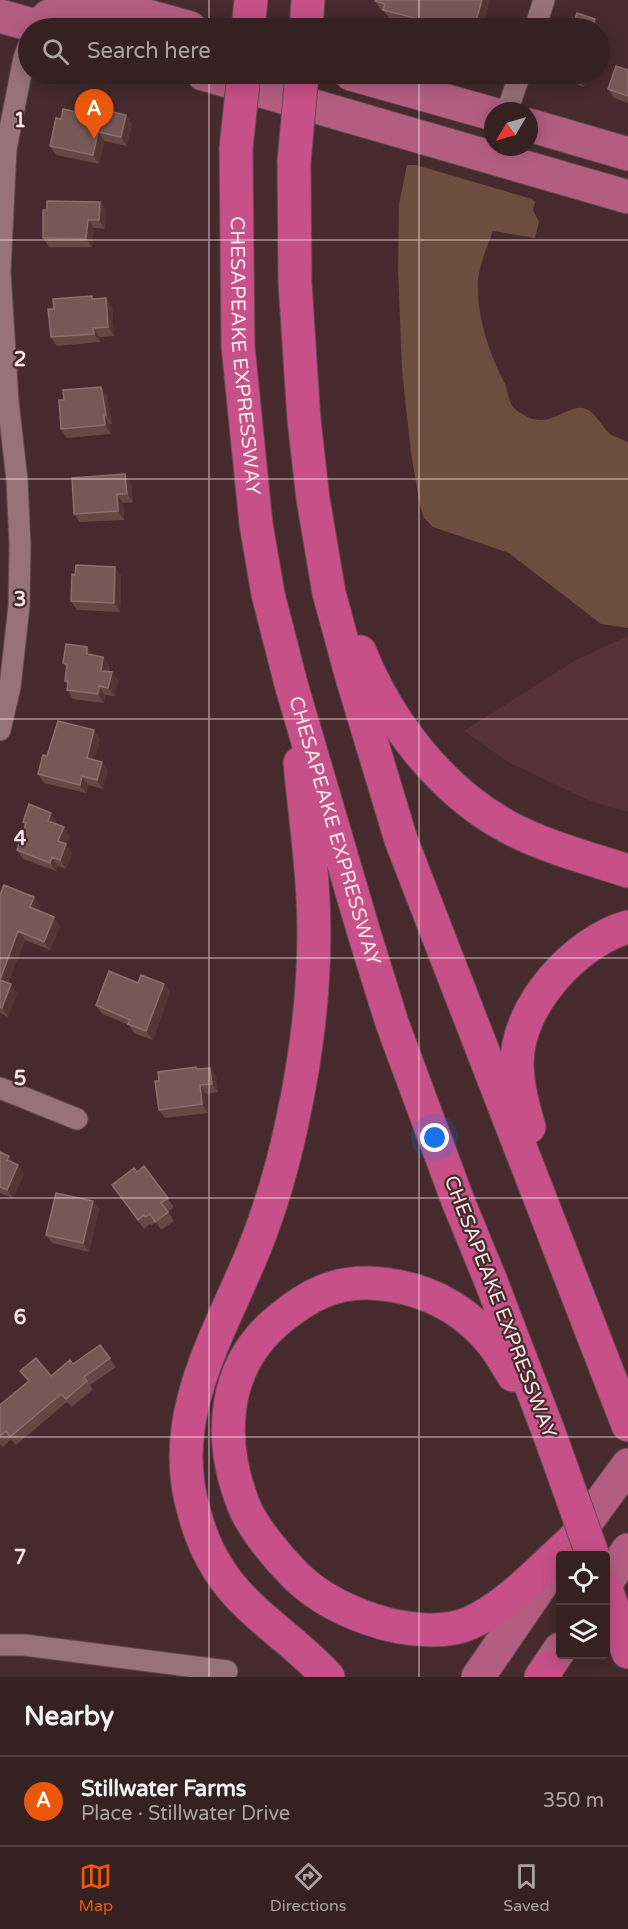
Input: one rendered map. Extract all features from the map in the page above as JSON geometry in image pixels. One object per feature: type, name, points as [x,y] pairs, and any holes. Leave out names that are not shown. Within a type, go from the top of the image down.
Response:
[{"type":"highway","points":[[249,18],[251,0]]},
{"type":"highway","points":[[307,18],[308,0]]},
{"type":"highway","name":"CHESAPEAKE EXPRESSWAY","points":[[243,84],[236,148],[238,346],[255,512],[268,594],[291,684],[392,1023],[458,1201],[549,1433],[572,1551]]},
{"type":"highway","points":[[301,84],[294,162],[295,283],[304,420],[313,499],[330,593],[351,674],[401,840],[628,1425]]},
{"type":"highway","points":[[324,564],[365,664],[397,722],[428,762],[466,799],[509,828],[555,847],[628,871]]},
{"type":"highway","points":[[291,684],[312,882],[311,993],[304,1059],[292,1123],[275,1189],[256,1245],[210,1351],[191,1404],[185,1459],[195,1517],[218,1569],[250,1606],[310,1656],[328,1677]]},
{"type":"highway","points":[[566,1268],[520,1096],[517,1062],[523,1032],[532,1011],[559,970],[578,953],[598,940],[628,927]]},
{"type":"highway","points":[[549,1433],[496,1347],[455,1309],[409,1288],[348,1282],[320,1292],[297,1305],[258,1339],[238,1374],[232,1391],[228,1421],[231,1457],[245,1508],[272,1550],[296,1576],[316,1592],[345,1609],[371,1620],[407,1629],[434,1630],[470,1623],[556,1564]]},
{"type":"highway","points":[[610,1600],[628,1652]]},
{"type":"main road","points":[[91,0],[155,18]]},
{"type":"main road","points":[[47,18],[64,14],[82,18]]},
{"type":"main road","points":[[0,16],[18,24]]},
{"type":"main road","points":[[238,84],[628,197]]},
{"type":"main road","points":[[386,84],[484,111]]},
{"type":"main road","points":[[538,128],[628,154]]},
{"type":"main road","points":[[573,1551],[628,1465]]},
{"type":"main road","points":[[610,1577],[628,1550]]},
{"type":"main road","points":[[478,1677],[556,1573]]},
{"type":"street","points":[[538,18],[544,0]]},
{"type":"street","points":[[0,730],[10,687],[19,606],[18,480],[8,401],[0,271],[6,149],[19,84]]},
{"type":"street","points":[[510,102],[516,84]]},
{"type":"street","points":[[0,1088],[76,1119]]},
{"type":"street","points":[[0,1645],[24,1645],[227,1671]]},
{"type":"shaded area","points":[[407,165],[416,165],[532,199],[535,202],[533,210],[539,222],[535,238],[493,231],[479,273],[480,313],[494,361],[516,410],[539,420],[574,409],[586,409],[596,416],[610,434],[628,442],[628,628],[601,624],[509,553],[433,527],[424,518],[411,453],[402,371],[398,268],[399,204]]},
{"type":"shaded area","points":[[628,636],[628,812],[590,801],[508,762],[464,731],[576,660]]},
{"type":"building","points":[[482,0],[477,18],[415,18],[383,10],[385,4],[375,1]]},
{"type":"building","points":[[577,13],[592,18],[575,18]]},
{"type":"building","points":[[616,66],[628,70],[628,96],[608,89]]},
{"type":"building","points":[[63,109],[102,117],[102,114],[108,115],[113,112],[126,115],[121,137],[98,132],[93,155],[50,146],[56,118],[61,119]]},
{"type":"building","points":[[47,201],[100,202],[99,220],[88,220],[86,239],[43,238],[43,210],[47,210]]},
{"type":"building","points":[[92,296],[92,299],[106,298],[108,327],[93,328],[94,334],[51,337],[48,309],[54,309],[53,299]]},
{"type":"building","points":[[101,387],[106,415],[104,415],[105,425],[61,429],[59,400],[64,400],[63,390]]},
{"type":"building","points":[[125,474],[127,494],[117,494],[118,511],[74,514],[72,478]]},
{"type":"building","points":[[76,565],[115,567],[114,603],[71,601],[72,574],[75,575]]},
{"type":"building","points":[[66,644],[87,647],[87,654],[103,657],[101,671],[112,672],[108,688],[99,686],[98,694],[67,690],[68,681],[65,681],[67,664],[63,663]]},
{"type":"building","points":[[58,721],[94,730],[87,758],[102,762],[97,780],[82,776],[80,785],[38,774],[43,755],[47,756]]},
{"type":"building","points":[[29,804],[51,813],[48,821],[64,827],[58,841],[66,844],[60,860],[52,857],[50,863],[17,850],[26,823],[23,822]]},
{"type":"building","points":[[4,885],[34,897],[30,907],[54,917],[44,942],[18,931],[0,980],[0,895]]},
{"type":"building","points":[[109,971],[138,983],[141,975],[164,984],[146,1031],[128,1024],[130,1020],[96,1005]]},
{"type":"building","points":[[0,980],[11,984],[2,1008],[0,1007]]},
{"type":"building","points":[[196,1067],[197,1069],[210,1068],[212,1084],[200,1085],[202,1104],[159,1110],[155,1081],[159,1081],[158,1072]]},
{"type":"building","points":[[0,1152],[9,1156],[7,1160],[18,1165],[7,1190],[0,1187]]},
{"type":"building","points":[[144,1166],[168,1198],[161,1203],[168,1212],[155,1222],[150,1214],[138,1220],[112,1185],[134,1168],[137,1172]]},
{"type":"building","points":[[56,1193],[93,1201],[83,1243],[46,1235]]},
{"type":"building","points":[[100,1345],[110,1358],[84,1377],[87,1381],[66,1399],[61,1394],[10,1437],[6,1431],[0,1436],[0,1405],[29,1381],[20,1371],[36,1358],[51,1376],[70,1360],[73,1364]]},
{"type":"place","name":"Stillwater Farms","points":[[94,139]]}]
